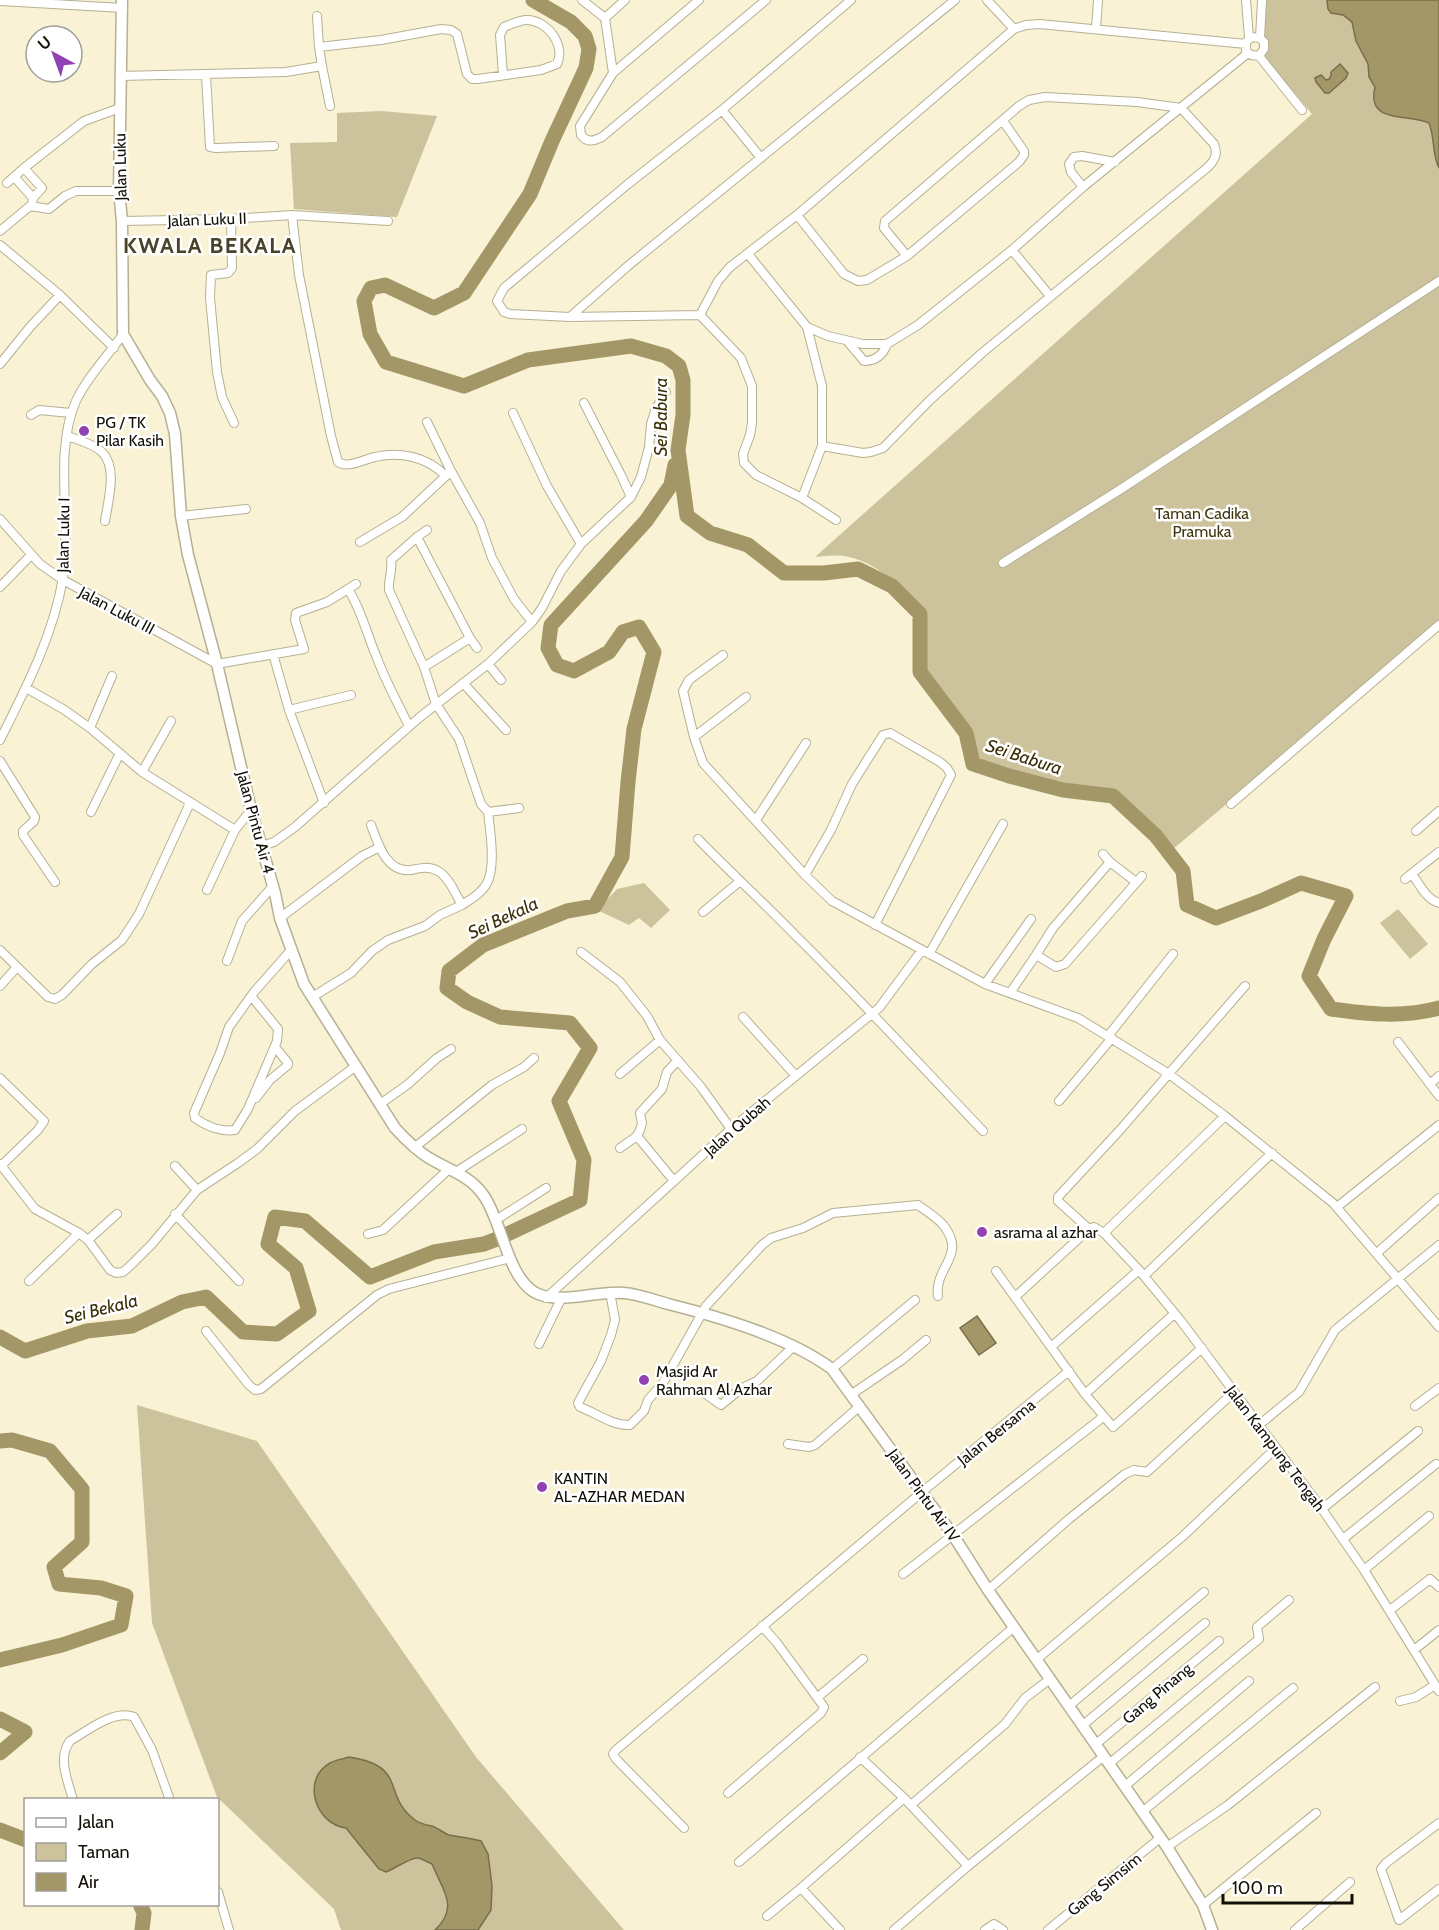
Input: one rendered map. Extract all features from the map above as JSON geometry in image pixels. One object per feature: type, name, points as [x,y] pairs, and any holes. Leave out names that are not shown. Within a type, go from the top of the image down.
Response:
[{"type":"main road","name":"Jalan Luku","points":[[122,4],[119,191],[122,221],[123,334]]},
{"type":"main road","name":"Jalan Pintu Air 4","points":[[123,334],[170,412],[175,434],[181,516],[188,555],[280,918],[304,984],[314,996],[395,1128],[414,1148],[477,1186],[488,1202],[508,1253]]},
{"type":"main road","points":[[508,1253],[526,1285],[533,1292],[546,1298]]},
{"type":"main road","name":"Jalan Pintu Air IV","points":[[546,1298],[610,1292],[626,1293],[701,1312],[794,1346],[832,1369],[953,1535],[1036,1660],[1164,1842],[1203,1905],[1212,1930]]},
{"type":"street","points":[[582,0],[605,18],[613,73]]},
{"type":"street","points":[[605,18],[625,0]]},
{"type":"street","points":[[699,0],[613,73],[580,126],[584,139],[594,141],[602,137],[766,0]]},
{"type":"street","points":[[836,520],[802,498],[756,475],[744,463],[743,454],[752,423],[752,386],[741,358],[700,315],[570,318],[510,314],[501,309],[497,301],[504,288],[628,184],[722,110],[850,0]]},
{"type":"street","points":[[570,318],[629,265],[955,0]]},
{"type":"street","points":[[987,0],[1014,29]]},
{"type":"street","points":[[1096,29],[1098,0]]},
{"type":"street","points":[[1246,0],[1248,53]]},
{"type":"street","points":[[1259,56],[1265,45],[1260,38],[1262,0]]},
{"type":"street","points":[[0,1],[122,4]]},
{"type":"street","points":[[316,16],[319,47],[330,106]]},
{"type":"street","points":[[319,47],[447,29],[457,34],[468,76],[478,79],[541,70],[557,64],[560,57],[559,46],[553,35],[541,23],[528,20],[504,27],[500,35],[503,74]]},
{"type":"street","points":[[700,315],[723,273],[797,215],[1014,29],[1033,24],[1247,41],[1260,38]]},
{"type":"street","points":[[1248,53],[1259,56],[1302,110]]},
{"type":"street","points":[[848,342],[864,361],[872,361],[887,344],[926,319],[1012,250],[1083,187],[1248,53]]},
{"type":"street","points":[[120,76],[286,72],[322,66]]},
{"type":"street","points":[[206,75],[210,147],[274,146]]},
{"type":"street","points":[[822,446],[863,453],[883,447],[929,401],[1050,296],[1213,161],[1216,150],[1214,144],[1181,108],[1137,102],[1045,97],[1029,100],[885,221],[884,228],[907,256]]},
{"type":"street","points":[[7,183],[84,121],[120,108]]},
{"type":"street","points":[[722,110],[760,158]]},
{"type":"street","points":[[797,215],[844,274],[854,280],[872,279],[907,256],[1019,162],[1024,155],[1021,144],[1003,121]]},
{"type":"street","points":[[1083,187],[1069,168],[1074,157],[1083,156],[1115,162]]},
{"type":"street","points":[[0,231],[32,202],[42,187],[24,168]]},
{"type":"street","points":[[17,180],[32,202],[49,209],[65,196],[76,191],[119,191]]},
{"type":"street","points":[[292,214],[299,275],[338,462],[342,465],[377,456],[396,454],[426,461],[448,474]]},
{"type":"street","name":"Jalan Luku II","points":[[122,221],[231,219],[292,214],[388,221]]},
{"type":"street","points":[[231,219],[232,268],[228,273],[211,276],[210,298],[217,372],[222,397],[234,423]]},
{"type":"street","points":[[0,245],[60,295],[114,348]]},
{"type":"street","points":[[1012,250],[1050,296]]},
{"type":"street","points":[[748,254],[807,327],[822,386],[822,446],[802,498]]},
{"type":"street","points":[[1003,563],[1121,489],[1439,281]]},
{"type":"street","points":[[0,364],[60,295]]},
{"type":"street","points":[[807,327],[848,342],[887,344]]},
{"type":"street","name":"Jalan Luku I","points":[[0,740],[46,642],[63,580],[66,547],[64,470],[71,413],[76,400],[123,334]]},
{"type":"street","points":[[261,846],[274,842],[324,803],[410,726],[488,664],[532,622],[561,571],[580,544],[631,497],[641,477],[656,408],[666,392]]},
{"type":"street","points":[[584,403],[631,497]]},
{"type":"street","points":[[31,415],[39,410],[71,413]]},
{"type":"street","points":[[513,413],[547,486],[580,544]]},
{"type":"street","points":[[427,422],[448,474],[480,523],[492,558],[514,599],[532,622]]},
{"type":"street","points":[[68,436],[101,451],[109,462],[110,492],[105,520]]},
{"type":"street","points":[[360,542],[402,517],[448,474]]},
{"type":"street","points":[[181,516],[246,509]]},
{"type":"street","name":"Jalan Luku III","points":[[0,519],[40,564],[63,580],[217,664]]},
{"type":"street","points":[[314,996],[351,973],[372,951],[388,940],[424,926],[440,915],[462,905],[478,894],[488,882],[492,844],[488,812],[479,799],[459,739],[436,704],[424,667],[389,590],[388,581],[393,556],[427,530]]},
{"type":"street","points":[[417,537],[470,639],[477,648]]},
{"type":"street","points":[[0,587],[31,555]]},
{"type":"street","points":[[217,664],[304,649],[295,620],[296,614],[327,602],[352,587],[376,657],[410,726]]},
{"type":"street","points":[[1231,804],[1439,625]]},
{"type":"street","points":[[424,667],[470,639]]},
{"type":"street","points":[[273,654],[289,710],[324,803]]},
{"type":"street","points":[[723,655],[689,680],[683,691],[703,763],[805,875],[832,901],[985,984],[1078,1018],[1169,1074],[1272,1153],[1337,1207],[1439,1327]]},
{"type":"street","points":[[488,664],[501,680]]},
{"type":"street","points":[[90,728],[112,676]]},
{"type":"street","points":[[463,684],[506,730]]},
{"type":"street","points":[[26,688],[63,709],[90,728],[142,772],[235,830]]},
{"type":"street","points":[[289,710],[351,695]]},
{"type":"street","points":[[694,737],[746,697]]},
{"type":"street","points":[[142,772],[171,721]]},
{"type":"street","points":[[805,875],[831,830],[852,784],[883,735],[890,733],[940,762],[951,775],[875,925]]},
{"type":"street","points":[[756,820],[806,743]]},
{"type":"street","points":[[92,812],[120,753]]},
{"type":"street","points":[[0,761],[35,817],[34,821],[23,831],[23,835],[55,882]]},
{"type":"street","points":[[0,950],[48,997],[55,999],[62,995],[92,964],[115,948],[139,914],[190,803]]},
{"type":"street","points":[[488,812],[519,808]]},
{"type":"street","points":[[207,890],[235,830],[251,810]]},
{"type":"street","points":[[1416,831],[1439,812]]},
{"type":"street","name":"Jalan Qubah","points":[[546,1298],[731,1129],[872,1014],[926,952],[1003,824]]},
{"type":"street","points":[[371,825],[385,857],[397,869],[425,867],[438,871],[444,876],[462,905]]},
{"type":"street","points":[[698,839],[796,936],[983,1131]]},
{"type":"street","points":[[280,918],[362,856],[380,847]]},
{"type":"street","points":[[1405,879],[1439,852]]},
{"type":"street","points":[[1036,955],[1056,967],[1065,964],[1139,879],[1110,862],[1104,854]]},
{"type":"street","points":[[1010,993],[1053,928],[1110,862]]},
{"type":"street","points":[[1413,874],[1425,893],[1439,903]]},
{"type":"street","points":[[703,912],[739,882]]},
{"type":"street","points":[[227,961],[242,921],[273,886]]},
{"type":"street","points":[[985,984],[1031,920]]},
{"type":"street","points":[[252,997],[278,1029],[275,1047],[248,1108],[235,1130],[232,1131],[205,1124],[195,1118],[194,1113],[229,1027],[252,997],[292,949]]},
{"type":"street","points":[[581,952],[620,982],[647,1016],[660,1040],[701,1087],[731,1129]]},
{"type":"street","points":[[1059,1101],[1173,954]]},
{"type":"street","points":[[0,986],[17,968]]},
{"type":"street","points":[[1089,1229],[1058,1201],[1058,1197],[1245,986]]},
{"type":"street","points":[[744,1017],[796,1076]]},
{"type":"street","points":[[620,1074],[660,1040]]},
{"type":"street","points":[[1398,1042],[1439,1096]]},
{"type":"street","points":[[248,1108],[270,1080],[288,1065],[275,1047]]},
{"type":"street","points":[[380,1104],[451,1049]]},
{"type":"street","points":[[414,1148],[492,1085],[524,1067],[534,1058]]},
{"type":"street","points":[[620,1148],[637,1136],[642,1127],[640,1113],[662,1089],[667,1072],[678,1060]]},
{"type":"street","points":[[0,1078],[44,1121],[38,1130],[1,1165],[35,1209],[88,1240],[110,1270],[116,1273],[123,1272],[152,1244],[197,1190],[257,1149],[295,1111],[357,1066]]},
{"type":"street","points":[[1430,1084],[1439,1076]]},
{"type":"street","points":[[1015,1297],[1089,1229],[1094,1227],[1104,1233],[1225,1116]]},
{"type":"street","points":[[1337,1207],[1439,1125]]},
{"type":"street","points":[[368,1234],[383,1230],[452,1171],[522,1129]]},
{"type":"street","points":[[637,1136],[674,1181]]},
{"type":"street","points":[[1051,1347],[1142,1273],[1272,1153]]},
{"type":"street","points":[[175,1166],[197,1190]]},
{"type":"street","points":[[497,1222],[546,1188]]},
{"type":"street","points":[[1377,1253],[1439,1198]]},
{"type":"street","points":[[610,1292],[615,1320],[611,1335],[601,1361],[578,1403],[580,1407],[615,1424],[630,1425],[644,1411],[648,1400],[663,1383],[701,1312],[771,1238],[803,1228],[833,1214],[918,1205],[944,1225],[953,1244],[951,1256],[939,1282],[938,1296]]},
{"type":"street","points":[[88,1240],[117,1214]]},
{"type":"street","points":[[175,1214],[239,1281]]},
{"type":"street","points":[[29,1281],[79,1233]]},
{"type":"street","name":"Jalan Kampung Tengah","points":[[1104,1233],[1142,1273],[1202,1348],[1322,1509],[1390,1610],[1437,1688]]},
{"type":"street","points":[[1259,1425],[1299,1392],[1335,1330],[1439,1245]]},
{"type":"street","points":[[206,1331],[249,1385],[255,1389],[261,1389],[377,1295],[389,1289],[508,1253]]},
{"type":"street","points":[[996,1271],[1085,1394],[1111,1426],[1116,1426],[1202,1348]]},
{"type":"street","points":[[539,1344],[562,1298]]},
{"type":"street","points":[[832,1369],[915,1300]]},
{"type":"street","points":[[1085,1394],[1174,1314]]},
{"type":"street","points":[[852,1394],[902,1360],[926,1340]]},
{"type":"street","points":[[700,1390],[721,1405],[742,1388],[757,1381],[794,1346]]},
{"type":"street","name":"Jalan Bersama","points":[[684,1828],[616,1759],[614,1753],[762,1626],[1069,1371]]},
{"type":"street","points":[[1415,1406],[1439,1388]]},
{"type":"street","points":[[988,1590],[1069,1519],[1125,1474],[1134,1470],[1147,1472],[1234,1392]]},
{"type":"street","points":[[788,1444],[809,1447],[815,1445],[860,1406]]},
{"type":"street","points":[[903,1574],[1103,1417]]},
{"type":"street","points":[[1322,1509],[1418,1431]]},
{"type":"street","points":[[1036,1660],[1182,1537],[1276,1448]]},
{"type":"street","points":[[1343,1539],[1436,1464]]},
{"type":"street","points":[[1364,1570],[1429,1516]]},
{"type":"street","points":[[1390,1610],[1430,1579],[1439,1587]]},
{"type":"street","points":[[1069,1706],[1204,1592]]},
{"type":"street","points":[[894,1930],[968,1866],[1259,1639],[1257,1627],[1288,1600]]},
{"type":"street","points":[[1083,1725],[1205,1623]]},
{"type":"street","points":[[728,1793],[821,1713],[824,1707],[762,1626]]},
{"type":"street","points":[[739,1862],[1014,1627]]},
{"type":"street","points":[[1414,1650],[1439,1630]]},
{"type":"street","name":"Gang Pinang","points":[[1096,1744],[1219,1641]]},
{"type":"street","points":[[818,1697],[863,1659]]},
{"type":"street","points":[[911,1805],[1005,1724],[1025,1698],[1050,1679]]},
{"type":"street","points":[[1125,1786],[1249,1681]]},
{"type":"street","name":"Gang Simsim","points":[[1048,1930],[1164,1842],[1228,1805],[1375,1687]]},
{"type":"street","points":[[1142,1812],[1293,1688]]},
{"type":"street","points":[[1400,1701],[1437,1688]]},
{"type":"street","points":[[72,1798],[64,1767],[65,1747],[70,1741],[107,1720],[128,1714],[134,1716],[152,1750],[169,1798]]},
{"type":"street","points":[[860,1757],[911,1805],[968,1866]]},
{"type":"street","points":[[767,1916],[904,1798]]},
{"type":"street","points":[[1203,1905],[1316,1813]]},
{"type":"street","points":[[1439,1823],[1381,1869],[1399,1920],[1439,1889]]},
{"type":"street","points":[[1295,1930],[1350,1882]]},
{"type":"street","points":[[801,1888],[840,1930]]},
{"type":"street","points":[[219,1895],[229,1930]]},
{"type":"street","points":[[985,1930],[994,1924],[1003,1930]]},
{"type":"green space","name":"Taman Cadika Pramuka","points":[[1264,0],[1439,0],[1439,626],[1173,849],[1115,791],[1049,781],[978,761],[970,729],[925,670],[926,611],[891,579],[871,565],[845,556],[815,557],[1312,114],[1264,56],[1268,45],[1263,35]]},
{"type":"green space","points":[[382,111],[437,116],[397,217],[294,209],[290,143],[337,142],[337,113]]},
{"type":"green space","points":[[644,883],[670,910],[651,928],[639,918],[629,925],[597,910],[617,889]]},
{"type":"green space","points":[[1398,909],[1428,944],[1410,959],[1380,923]]},
{"type":"green space","points":[[137,1405],[257,1441],[476,1757],[624,1930],[341,1930],[334,1909],[217,1797],[152,1623]]},
{"type":"water","points":[[1327,0],[1439,0],[1439,168],[1429,123],[1391,116],[1377,107],[1374,99],[1375,87],[1369,77],[1368,64],[1356,41],[1352,22],[1343,15],[1331,13]]},
{"type":"water","points":[[1340,64],[1348,73],[1346,78],[1329,93],[1325,93],[1315,78],[1321,75],[1326,80],[1329,79],[1331,72]]},
{"type":"water","points":[[977,1316],[996,1343],[979,1355],[960,1328]]},
{"type":"water","points":[[349,1757],[368,1761],[380,1767],[392,1782],[405,1810],[417,1821],[449,1835],[481,1841],[488,1854],[492,1886],[491,1910],[478,1930],[435,1930],[442,1922],[448,1906],[444,1890],[432,1864],[415,1858],[386,1872],[379,1869],[346,1828],[335,1825],[320,1810],[314,1790],[316,1779],[321,1770],[330,1763]]},
{"type":"waterway","name":"Sei Babura","points":[[533,0],[571,22],[585,36],[589,49],[586,68],[530,194],[464,293],[434,308],[385,285],[371,288],[364,301],[370,334],[386,362],[464,386],[528,360],[631,346],[666,356],[679,366],[683,380],[683,415],[678,450],[687,516],[710,533],[748,545],[784,573],[824,573],[858,569],[892,586],[920,614],[920,672],[966,733],[973,764],[1063,790],[1113,796],[1156,836],[1183,871],[1187,905],[1216,918],[1301,883],[1346,896],[1324,939],[1309,976],[1331,1009],[1372,1014],[1398,1014],[1439,1008]]},
{"type":"waterway","name":"Sei Bekala","points":[[0,1337],[25,1351],[87,1331],[132,1326],[182,1302],[206,1297],[243,1332],[277,1334],[309,1311],[296,1268],[268,1244],[275,1217],[305,1221],[370,1277],[434,1252],[484,1244],[580,1200],[584,1160],[559,1101],[590,1048],[570,1023],[500,1017],[467,1002],[447,988],[449,971],[483,945],[567,911],[595,906],[622,857],[634,729],[654,652],[639,627],[623,632],[609,652],[574,671],[557,665],[548,648],[551,625],[646,521],[671,485],[675,465]]},
{"type":"waterway","name":"Sei Bekala","points":[[0,1441],[12,1440],[50,1451],[82,1489],[82,1542],[54,1567],[59,1584],[101,1588],[126,1596],[121,1625],[62,1645],[0,1660]]},
{"type":"waterway","name":"Sei Bekala","points":[[0,1719],[25,1732],[0,1753]]},
{"type":"waterway","name":"Sei Bekala","points":[[0,1830],[24,1839]]},
{"type":"waterway","name":"Sei Bekala","points":[[141,1906],[144,1913],[142,1930]]},
{"type":"place","name":"PG / TK Pilar Kasih","points":[[84,431]]},
{"type":"place","name":"asrama al azhar","points":[[982,1232]]},
{"type":"place","name":"Masjid Ar Rahman Al Azhar","points":[[644,1380]]},
{"type":"place","name":"KANTIN AL-AZHAR MEDAN","points":[[542,1487]]},
{"type":"district","name":"KWALA BEKALA","points":[[210,245]]}]
